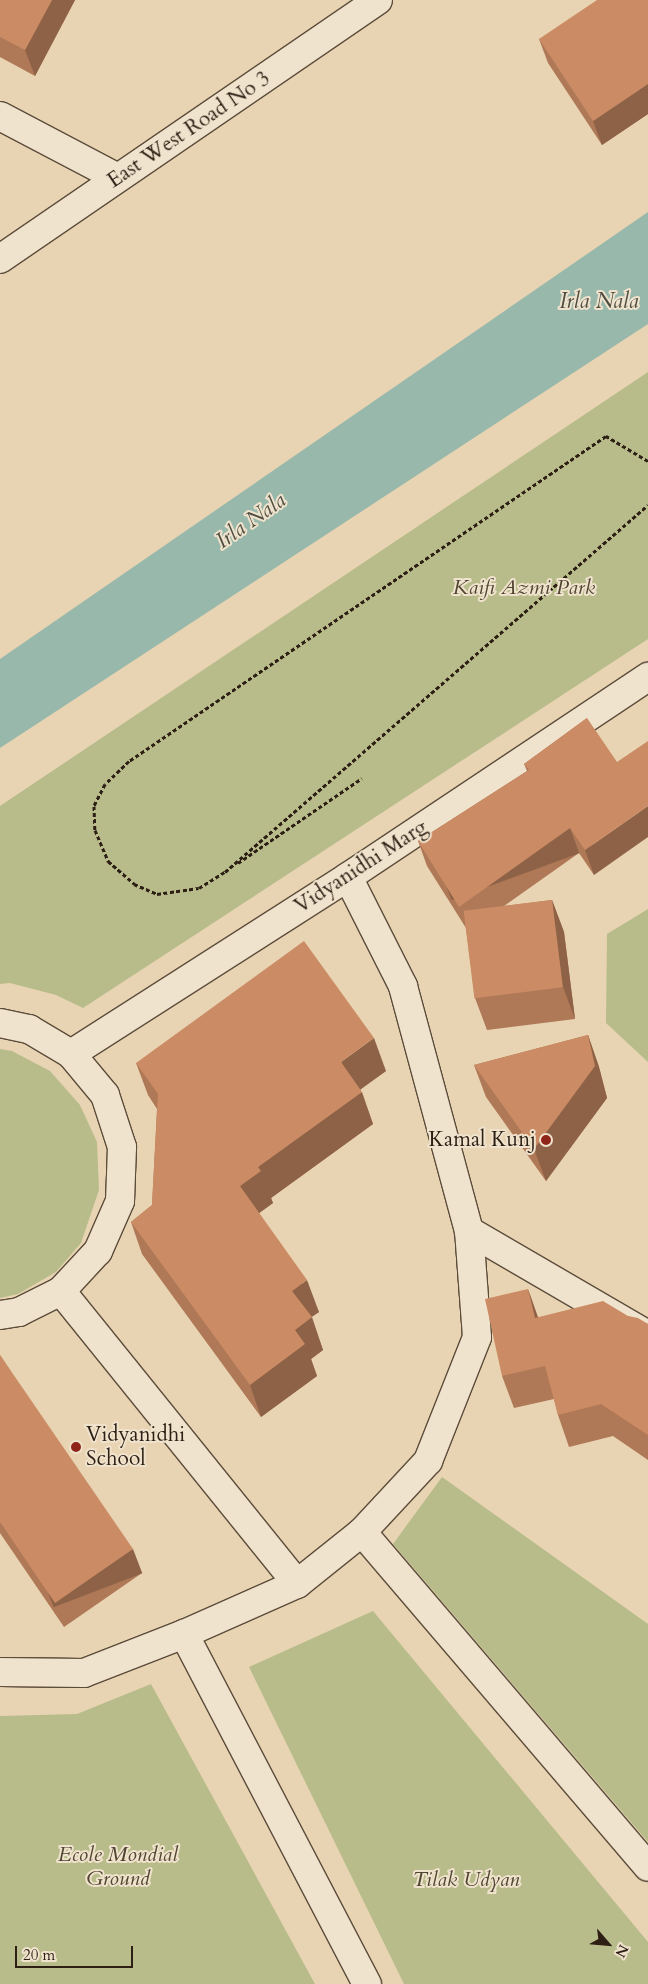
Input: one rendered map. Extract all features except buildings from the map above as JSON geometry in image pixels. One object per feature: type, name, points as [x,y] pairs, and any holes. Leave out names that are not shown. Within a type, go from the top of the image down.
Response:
[{"type":"street","name":"East West Road No 3","points":[[0,259],[378,0]]},
{"type":"street","points":[[0,116],[118,178]]},
{"type":"street","name":"Vidyanidhi Marg","points":[[71,1054],[348,877],[648,677]]},
{"type":"street","points":[[0,1672],[84,1673],[184,1634],[297,1584],[362,1532],[428,1461],[477,1337],[469,1231],[403,986],[348,877]]},
{"type":"street","points":[[0,1023],[29,1029],[71,1054],[105,1095],[122,1147],[120,1202],[98,1251],[61,1291],[19,1312],[0,1315]]},
{"type":"street","points":[[469,1231],[648,1335]]},
{"type":"street","points":[[61,1291],[297,1584]]},
{"type":"street","points":[[362,1532],[648,1867]]},
{"type":"street","points":[[184,1634],[367,1984]]},
{"type":"path","points":[[362,778],[225,872],[199,888],[181,892],[157,894],[134,884],[108,861],[95,830],[94,806],[104,784],[129,761],[606,436],[648,461]]},
{"type":"path","points":[[225,872],[648,505]]},
{"type":"green space","name":"Kaifi Azmi Park","points":[[648,372],[648,639],[83,1008],[56,995],[10,983],[0,984],[0,806]]},
{"type":"green space","points":[[648,909],[648,1062],[606,1023],[607,934]]},
{"type":"green space","points":[[0,1049],[12,1051],[50,1071],[80,1105],[97,1142],[99,1190],[81,1243],[56,1272],[18,1294],[0,1298]]},
{"type":"green space","points":[[442,1477],[648,1624],[648,1842],[393,1544]]},
{"type":"green space","name":"Tilak Udyan","points":[[373,1611],[648,1942],[648,1984],[404,1984],[249,1667]]},
{"type":"green space","name":"Ecole Mondial Ground","points":[[151,1684],[315,1984],[0,1984],[0,1716],[77,1714]]},
{"type":"water","name":"Irla Nala","points":[[648,212],[648,324],[0,748],[0,659]]},
{"type":"place","name":"Kamal Kunj","points":[[546,1140]]},
{"type":"place","name":"Vidyanidhi School","points":[[76,1447]]}]
